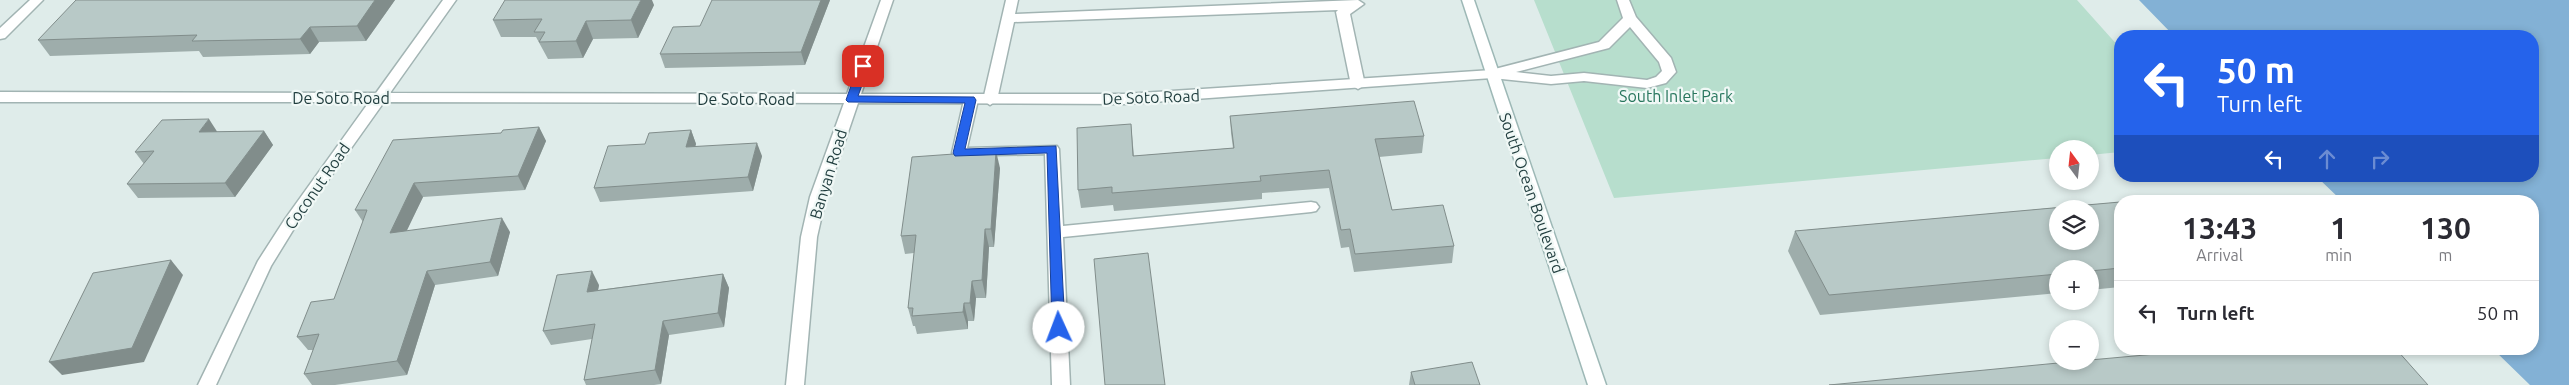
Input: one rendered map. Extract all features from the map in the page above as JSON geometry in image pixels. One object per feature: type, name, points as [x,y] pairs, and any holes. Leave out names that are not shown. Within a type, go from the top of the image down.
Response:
[{"type":"street","points":[[0,35],[37,0]]},
{"type":"street","name":"Coconut Road","points":[[207,385],[264,265],[290,223],[450,0]]},
{"type":"street","name":"Banyan Road","points":[[795,385],[810,237],[818,197],[887,0]]},
{"type":"street","points":[[990,100],[1012,0]]},
{"type":"street","name":"South Ocean Boulevard","points":[[1468,0],[1596,385]]},
{"type":"street","points":[[1492,74],[1551,80],[1591,78],[1647,84],[1661,80],[1669,72],[1666,61],[1630,18],[1623,0]]},
{"type":"street","points":[[1008,18],[1362,2]]},
{"type":"street","points":[[1358,85],[1343,12],[1362,2]]},
{"type":"street","points":[[1492,74],[1604,46],[1630,18]]},
{"type":"street","name":"De Soto Road","points":[[0,97],[852,100],[1157,98],[1492,74]]},
{"type":"street","points":[[971,100],[959,153],[1052,149],[1061,385]]},
{"type":"street","points":[[1055,232],[1311,207]]},
{"type":"green space","name":"South Inlet Park","points":[[1534,0],[2077,0],[2114,41],[2114,153],[2099,154],[2099,140],[2049,140],[2049,159],[1614,198]]},
{"type":"water","points":[[2139,0],[2569,0],[2569,385],[2530,385],[2499,355],[2539,355],[2539,195],[2336,195],[2322,182],[2539,182],[2539,30],[2168,30]]},
{"type":"building","points":[[76,0],[375,0],[357,26],[310,27],[300,39],[192,41],[197,35],[38,40]]},
{"type":"building","points":[[505,0],[641,0],[631,20],[586,21],[576,41],[539,42],[545,32],[534,32],[542,19],[493,20]]},
{"type":"building","points":[[712,0],[821,0],[801,52],[660,54],[673,27],[700,26]]},
{"type":"building","points":[[1414,101],[1424,136],[1375,139],[1392,210],[1443,205],[1454,246],[1355,254],[1350,229],[1341,230],[1329,170],[1260,176],[1261,181],[1112,193],[1112,187],[1078,190],[1077,128],[1131,124],[1133,156],[1234,148],[1230,116]]},
{"type":"building","points":[[209,119],[199,132],[264,131],[225,183],[127,184],[154,151],[135,152],[162,120]]},
{"type":"building","points":[[539,127],[518,176],[414,183],[390,233],[502,218],[490,262],[427,271],[397,361],[304,374],[319,334],[297,337],[311,302],[334,299],[367,210],[355,210],[393,140],[501,133],[503,130]]},
{"type":"building","points":[[691,130],[686,147],[757,143],[748,177],[594,188],[608,146],[645,144],[649,133]]},
{"type":"building","points":[[996,151],[991,229],[985,229],[982,280],[972,281],[970,303],[964,303],[963,312],[912,316],[913,308],[908,308],[916,235],[901,236],[912,157]]},
{"type":"building","points":[[2114,203],[2114,269],[2099,270],[2099,260],[2049,260],[2049,275],[1829,295],[1795,231],[2049,208],[2049,250],[2099,250],[2099,204]]},
{"type":"building","points":[[1148,253],[1165,385],[1105,385],[1094,259]]},
{"type":"building","points":[[171,260],[132,348],[49,362],[93,273]]},
{"type":"building","points":[[592,271],[587,292],[723,274],[718,313],[663,321],[655,370],[584,380],[595,324],[543,331],[557,275]]},
{"type":"building","points":[[2145,355],[2401,355],[2428,385],[1829,385],[2049,364],[2049,370],[2099,370],[2099,359]]},
{"type":"building","points":[[1472,362],[1480,385],[1415,385],[1411,372]]},
{"type":"route","points":[[863,66],[852,100],[971,100],[959,153],[1052,149],[1059,328]]}]
